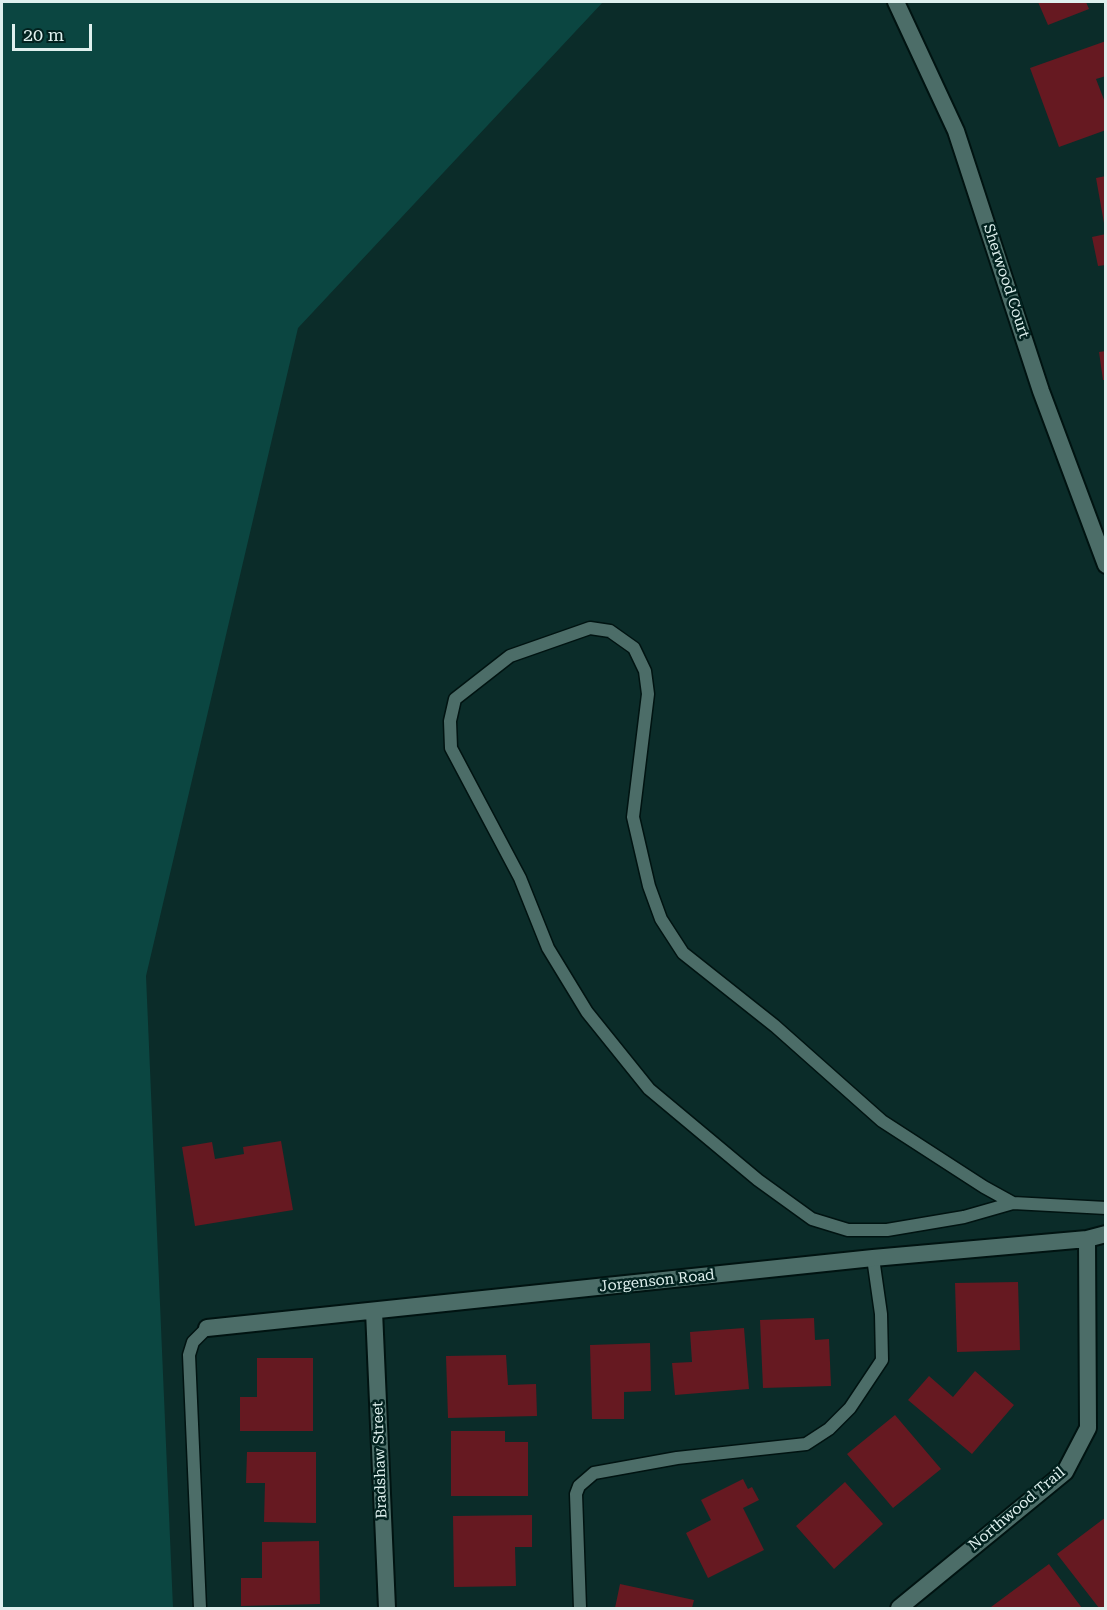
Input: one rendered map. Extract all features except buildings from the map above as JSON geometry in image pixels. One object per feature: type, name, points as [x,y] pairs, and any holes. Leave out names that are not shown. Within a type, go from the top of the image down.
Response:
[{"type":"street","name":"Sherwood Court","points":[[896,2],[956,131],[1041,391],[1106,566]]},
{"type":"street","name":"Jorgenson Road","points":[[207,1328],[873,1258],[1087,1239],[1106,1234]]},
{"type":"street","name":"Northwood Trail","points":[[899,1608],[1065,1472],[1088,1428],[1087,1239]]},
{"type":"street","name":"Bradshaw Street","points":[[374,1311],[387,1608]]},
{"type":"lane","points":[[1013,1203],[984,1187],[882,1121],[775,1026],[683,953],[661,919],[649,886],[633,817],[648,694],[645,671],[634,648],[610,631],[590,628],[510,656],[455,699],[450,721],[451,748],[520,878],[548,948],[587,1012],[650,1089],[758,1180],[812,1219],[848,1230],[887,1230],[964,1217],[1013,1203],[1106,1208]]},
{"type":"lane","points":[[580,1608],[576,1494],[579,1486],[594,1473],[677,1458],[806,1444],[829,1429],[850,1408],[882,1360],[881,1314],[873,1258]]},
{"type":"lane","points":[[200,1608],[189,1355],[193,1342],[207,1328]]},
{"type":"shaded area","points":[[2,2],[603,2],[298,328],[146,976],[173,1608],[2,1608]]}]
